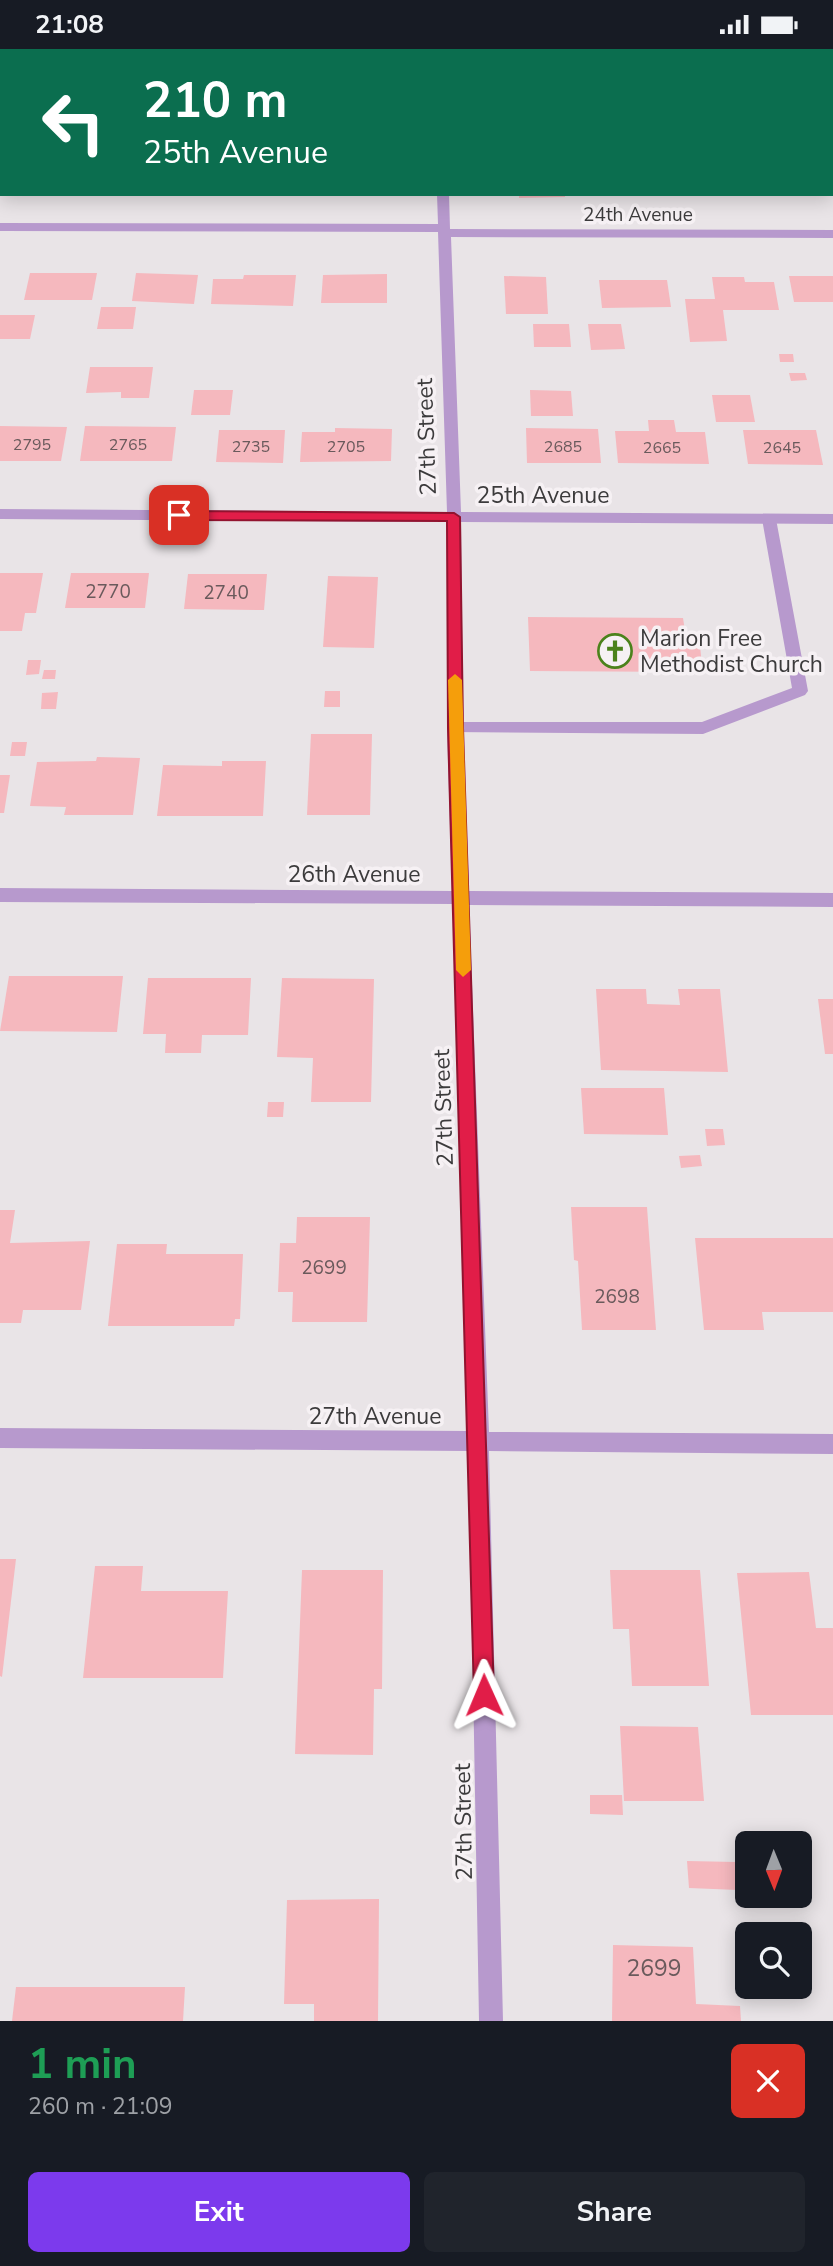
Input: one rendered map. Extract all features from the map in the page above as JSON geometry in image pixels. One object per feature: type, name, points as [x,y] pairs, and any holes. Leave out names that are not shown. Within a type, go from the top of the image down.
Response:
[{"type":"street","name":"27th Street","points":[[443,196],[454,517],[456,728],[479,1442],[491,2021]]},
{"type":"street","name":"24th Avenue","points":[[0,227],[833,234]]},
{"type":"street","name":"25th Avenue","points":[[0,514],[833,519]]},
{"type":"street","points":[[456,728],[703,728],[800,691],[769,519]]},
{"type":"street","name":"26th Avenue","points":[[0,895],[833,900]]},
{"type":"street","name":"27th Avenue","points":[[0,1438],[833,1444]]},
{"type":"building","points":[[519,196],[565,196],[565,197]]},
{"type":"building","points":[[30,273],[97,273],[92,300],[24,300]]},
{"type":"building","points":[[136,273],[198,275],[194,304],[132,301]]},
{"type":"building","points":[[387,274],[387,303],[321,303],[323,275]]},
{"type":"building","points":[[244,275],[296,275],[293,306],[211,304],[213,279],[243,279]]},
{"type":"building","points":[[504,276],[546,277],[548,314],[506,314]]},
{"type":"building","points":[[789,276],[833,276],[833,302],[794,302]]},
{"type":"building","points":[[712,277],[744,277],[745,282],[774,282],[779,310],[723,310],[727,341],[690,342],[685,299],[715,299]]},
{"type":"building","points":[[599,280],[667,280],[671,307],[602,308]]},
{"type":"building","points":[[101,307],[136,307],[133,329],[97,329]]},
{"type":"building","points":[[0,315],[35,315],[30,339],[0,339]]},
{"type":"building","points":[[533,324],[569,324],[571,347],[534,347]]},
{"type":"building","points":[[588,324],[621,324],[625,349],[591,350]]},
{"type":"building","points":[[779,354],[793,354],[794,362],[780,362]]},
{"type":"building","points":[[90,367],[153,367],[149,398],[121,398],[121,392],[86,393]]},
{"type":"building","points":[[789,373],[805,373],[807,380],[791,381]]},
{"type":"building","points":[[194,390],[233,390],[230,415],[191,415]]},
{"type":"building","points":[[530,390],[571,391],[573,416],[531,416]]},
{"type":"building","points":[[712,395],[750,395],[755,422],[716,422]]},
{"type":"building","points":[[648,420],[674,420],[676,432],[705,432],[709,464],[618,463],[615,431],[649,431]]},
{"type":"building","points":[[0,426],[67,427],[61,461],[0,461]]},
{"type":"building","points":[[85,426],[176,427],[172,461],[80,461]]},
{"type":"building","points":[[335,428],[392,429],[391,461],[300,462],[302,432],[335,432]]},
{"type":"building","points":[[526,428],[598,429],[601,463],[527,463]]},
{"type":"building","points":[[219,430],[285,430],[283,463],[216,462]]},
{"type":"building","points":[[743,430],[816,430],[823,465],[748,464]]},
{"type":"building","points":[[0,573],[43,573],[36,613],[25,613],[22,631],[0,631]]},
{"type":"building","points":[[71,573],[149,573],[145,608],[65,608]]},
{"type":"building","points":[[188,574],[267,574],[264,610],[184,609]]},
{"type":"building","points":[[328,576],[378,577],[374,648],[323,647]]},
{"type":"building","name":"Marion Free Methodist Church","points":[[528,617],[683,618],[686,637],[699,636],[702,665],[690,665],[691,672],[530,671]]},
{"type":"building","points":[[28,660],[41,660],[39,674],[26,675]]},
{"type":"building","points":[[44,670],[56,670],[55,679],[42,679]]},
{"type":"building","points":[[325,691],[340,691],[340,707],[324,707]]},
{"type":"building","points":[[58,692],[56,709],[41,709],[42,693]]},
{"type":"building","points":[[311,734],[372,734],[370,815],[307,815]]},
{"type":"building","points":[[12,742],[27,742],[25,756],[10,756]]},
{"type":"building","points":[[97,757],[140,758],[133,815],[64,815],[66,807],[30,806],[37,762],[96,761]]},
{"type":"building","points":[[222,761],[266,761],[263,816],[157,816],[163,765],[222,766]]},
{"type":"building","points":[[0,775],[10,775],[4,813],[0,813]]},
{"type":"building","points":[[9,976],[123,976],[117,1032],[0,1031]]},
{"type":"building","points":[[148,978],[251,978],[248,1035],[202,1035],[201,1053],[165,1053],[166,1034],[143,1034]]},
{"type":"building","points":[[282,978],[374,979],[371,1102],[311,1102],[313,1058],[277,1057]]},
{"type":"building","points":[[596,989],[646,989],[647,1004],[680,1005],[678,989],[720,989],[728,1072],[601,1070]]},
{"type":"building","points":[[818,999],[833,999],[833,1054],[825,1054]]},
{"type":"building","points":[[581,1088],[664,1088],[668,1135],[584,1134]]},
{"type":"building","points":[[268,1102],[284,1102],[283,1117],[267,1117]]},
{"type":"building","points":[[705,1129],[723,1129],[725,1145],[707,1146]]},
{"type":"building","points":[[700,1155],[702,1166],[681,1168],[679,1156]]},
{"type":"building","points":[[571,1207],[647,1207],[656,1330],[582,1330],[578,1261],[574,1260]]},
{"type":"building","points":[[0,1210],[15,1210],[10,1243],[90,1241],[81,1310],[23,1310],[21,1323],[0,1323]]},
{"type":"building","points":[[297,1217],[370,1217],[367,1322],[292,1322],[293,1292],[278,1292],[280,1243],[296,1243]]},
{"type":"building","points":[[695,1238],[833,1238],[833,1312],[762,1312],[764,1330],[704,1330]]},
{"type":"building","points":[[117,1244],[167,1244],[166,1254],[243,1254],[240,1319],[235,1319],[234,1326],[108,1326]]},
{"type":"building","points":[[0,1559],[16,1559],[2,1677],[0,1676]]},
{"type":"building","points":[[95,1566],[143,1566],[141,1591],[228,1591],[223,1678],[83,1678]]},
{"type":"building","points":[[302,1570],[383,1570],[382,1689],[374,1689],[373,1755],[295,1754]]},
{"type":"building","points":[[610,1570],[700,1570],[709,1686],[632,1686],[629,1629],[613,1629]]},
{"type":"building","points":[[809,1572],[816,1628],[833,1628],[833,1715],[751,1715],[737,1573]]},
{"type":"building","points":[[620,1726],[698,1727],[704,1801],[624,1801]]},
{"type":"building","points":[[590,1795],[622,1795],[623,1815],[590,1814]]},
{"type":"building","points":[[687,1861],[735,1862],[735,1890],[689,1888]]},
{"type":"building","points":[[379,1899],[378,2021],[314,2021],[314,2004],[284,2004],[287,1900]]},
{"type":"building","points":[[613,1945],[693,1947],[696,2004],[740,2006],[741,2021],[612,2021]]},
{"type":"building","points":[[16,1987],[185,1987],[183,2021],[12,2021]]},
{"type":"slow traffic","points":[[455,680],[463,970]]},
{"type":"place","name":"Marion Free Methodist Church","points":[[615,651]]},
{"type":"route","points":[[179,515],[454,517],[456,728],[484,1695]]}]
